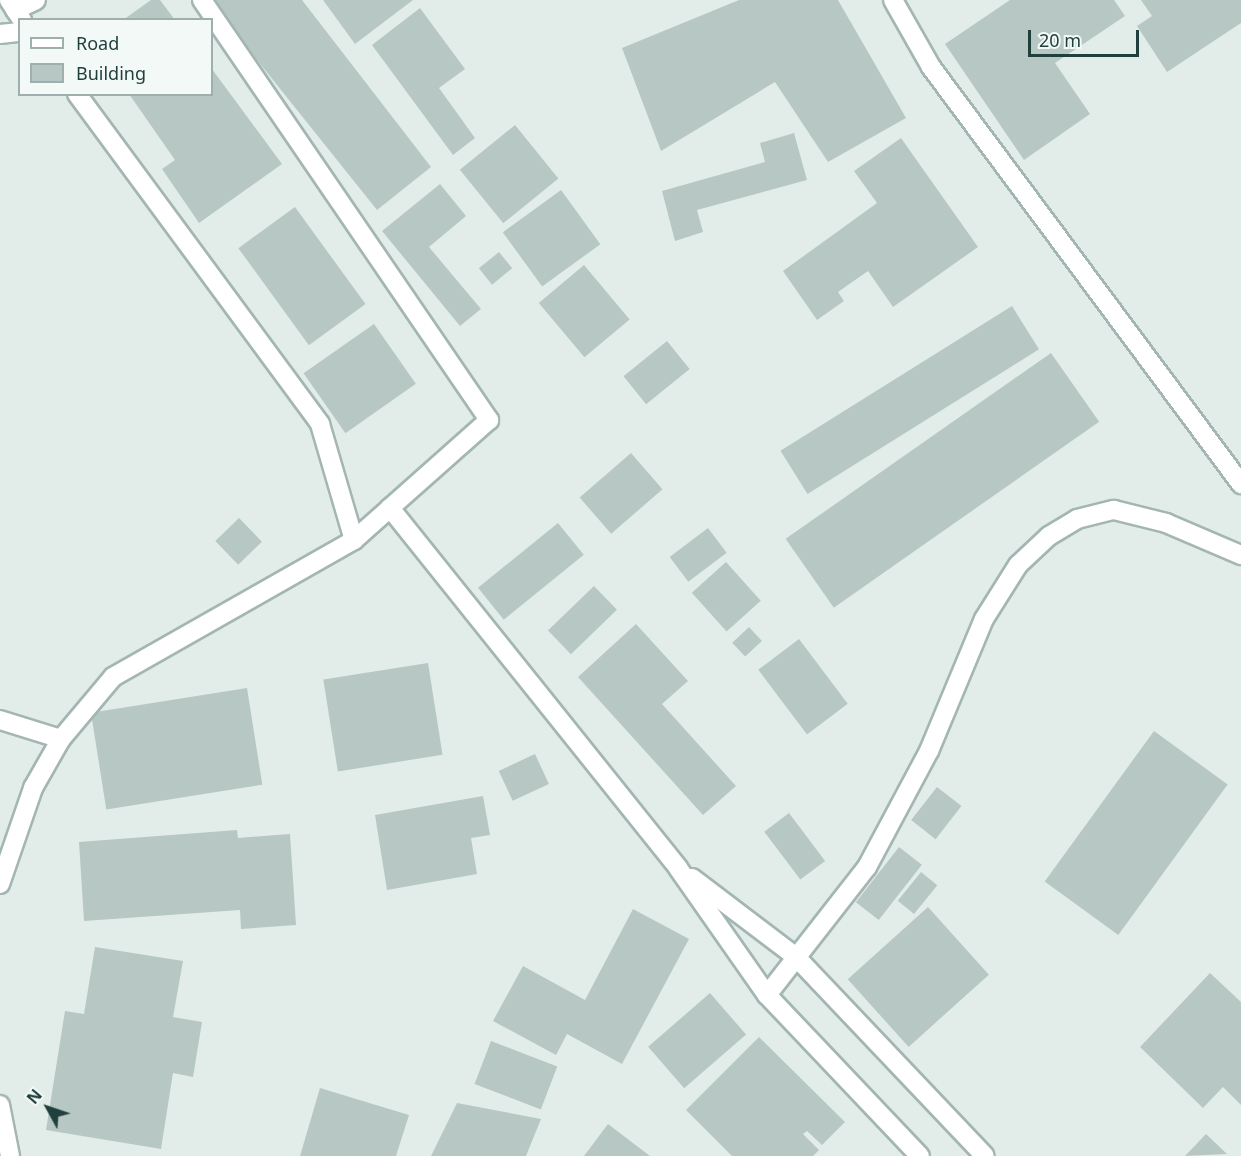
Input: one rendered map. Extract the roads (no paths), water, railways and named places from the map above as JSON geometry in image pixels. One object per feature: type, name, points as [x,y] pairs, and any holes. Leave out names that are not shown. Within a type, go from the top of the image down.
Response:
[{"type":"street","points":[[13,6],[36,0]]},
{"type":"street","points":[[0,884],[33,788],[61,738],[112,677],[354,540],[489,420],[202,0]]},
{"type":"street","points":[[893,0],[931,67],[1241,484]]},
{"type":"street","points":[[0,34],[18,32]]},
{"type":"street","points":[[78,96],[320,424],[354,540]]},
{"type":"street","points":[[390,508],[678,868],[767,995],[921,1156]]},
{"type":"street","points":[[767,995],[867,867],[929,751],[984,619],[1018,565],[1049,536],[1077,519],[1114,510],[1167,523],[1241,555]]},
{"type":"street","points":[[0,720],[61,738]]},
{"type":"street","points":[[678,868],[796,957],[985,1156]]},
{"type":"street","points":[[0,1105],[9,1156]]}]
